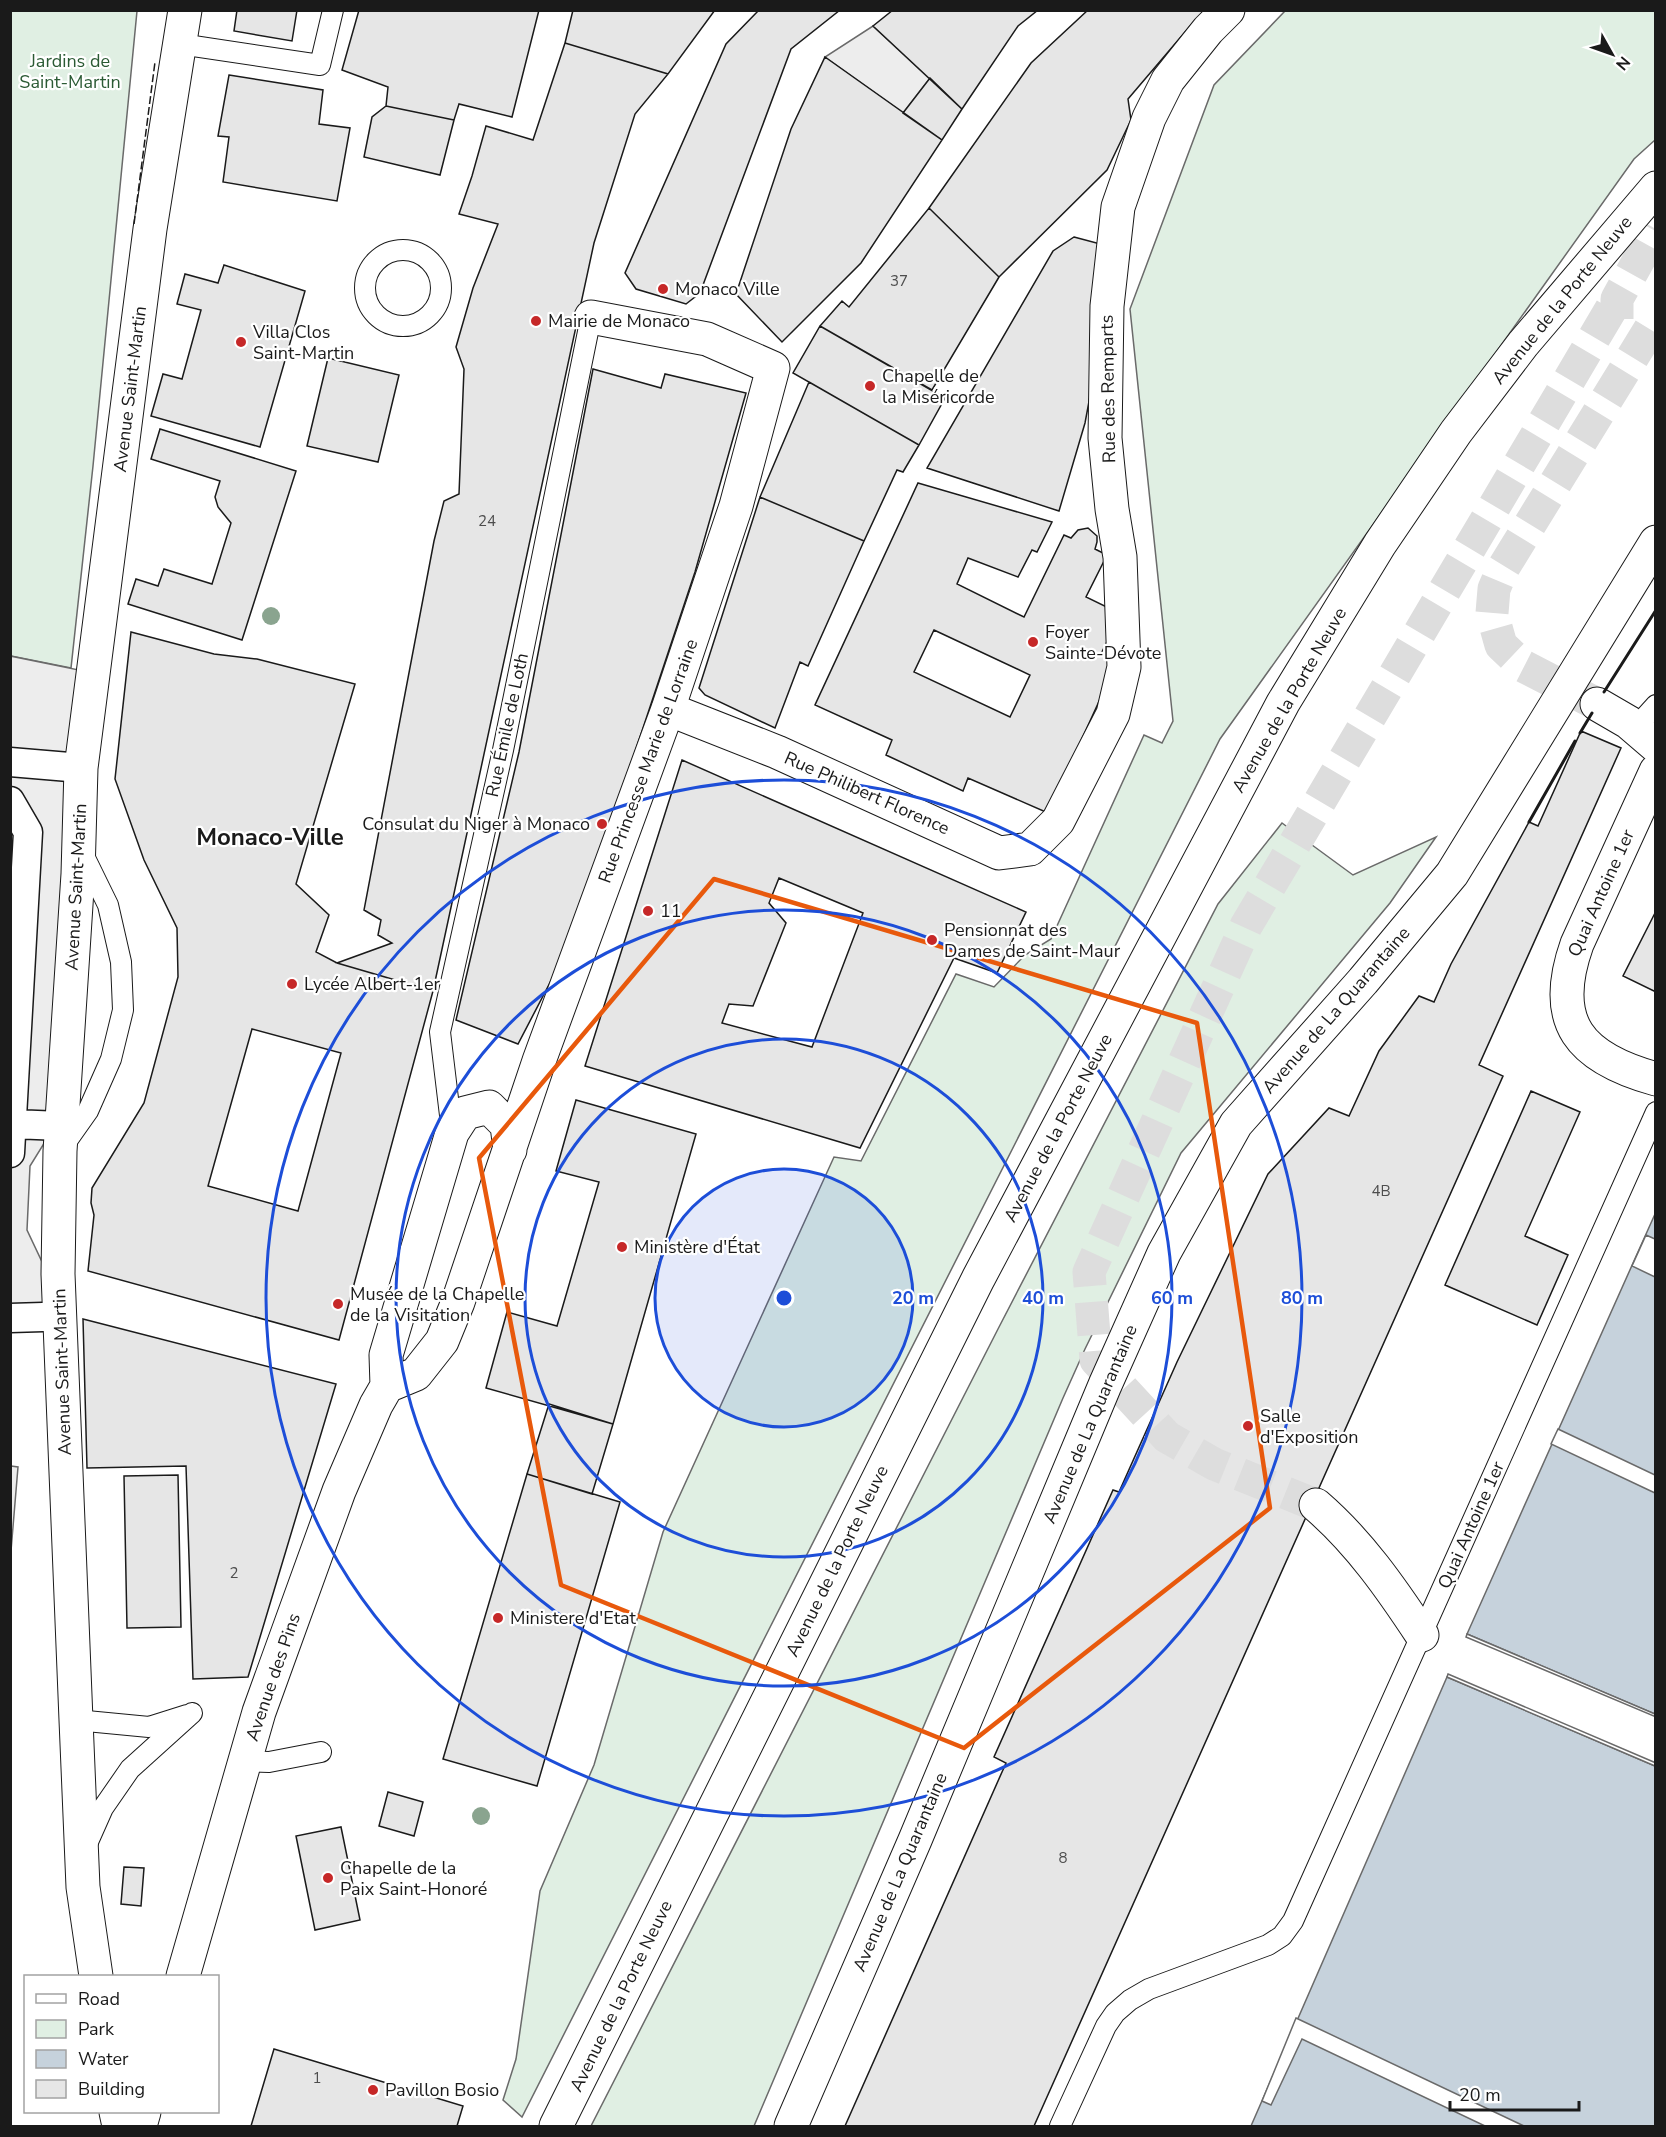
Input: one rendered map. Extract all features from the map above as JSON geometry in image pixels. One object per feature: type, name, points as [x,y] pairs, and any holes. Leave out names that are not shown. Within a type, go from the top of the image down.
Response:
[{"type":"street","name":"Avenue Saint-Martin","points":[[96,1975],[83,1887],[76,1720],[58,1274],[61,1138],[79,846],[81,768],[150,228],[186,10]]},
{"type":"street","name":"Rue des Remparts","points":[[1058,821],[1113,714],[1124,667],[1120,557],[1112,509],[1105,438],[1107,306],[1118,207],[1149,118],[1168,80],[1208,30],[1228,10]]},
{"type":"street","name":"Avenue de la Porte Neuve","points":[[556,2127],[978,1279],[1283,703],[1380,544],[1456,432],[1523,344],[1656,188]]},
{"type":"street","name":"Rue Princesse Marie de Lorraine","points":[[387,1386],[416,1374],[442,1341],[458,1302],[539,1061],[668,709],[736,506],[773,368],[707,339],[591,317]]},
{"type":"street","name":"Avenue de La Quarantaine","points":[[791,2127],[1164,1252],[1236,1124],[1363,981],[1452,874],[1655,543]]},
{"type":"street","points":[[1597,704],[1649,726]]},
{"type":"street","name":"Rue Philibert Florence","points":[[668,709],[777,752],[999,853],[1030,849],[1058,821]]},
{"type":"street","points":[[10,762],[81,768]]},
{"type":"street","name":"Quai Antoine 1er","points":[[1656,771],[1577,944],[1570,964],[1566,997],[1572,1023],[1581,1039],[1591,1050],[1624,1069],[1656,1078]]},
{"type":"street","points":[[10,801],[28,831],[10,1154]]},
{"type":"street","points":[[387,1386],[386,1355],[452,1133],[465,1113],[489,1107],[507,1125],[510,1150]]},
{"type":"street","points":[[13,1124],[61,1138]]},
{"type":"street","points":[[10,1318],[43,1317]]},
{"type":"street","name":"Avenue des Pins","points":[[184,1975],[243,1761],[259,1713],[339,1491],[376,1405],[387,1386]]},
{"type":"street","points":[[1316,1505],[1339,1525],[1388,1584],[1422,1635]]},
{"type":"lane","points":[[180,44],[320,65],[333,10]]},
{"type":"lane","name":"Rue Émile de Loth","points":[[452,1133],[440,1032],[503,750],[591,317]]},
{"type":"lane","points":[[61,1138],[88,1111],[111,1059],[123,1010],[121,962],[108,905],[79,846]]},
{"type":"lane","name":"Quai Antoine 1er","points":[[1060,2127],[1106,2026],[1115,2013],[1130,2000],[1149,1989],[1268,1945],[1282,1936],[1304,1900],[1656,1112]]},
{"type":"lane","points":[[76,1720],[149,1727],[192,1713],[130,1768],[103,1808],[82,1855]]},
{"type":"lane","points":[[243,1761],[269,1762],[321,1752]]},
{"type":"highlighted area","points":[[714,879],[1197,1023],[1270,1508],[964,1748],[561,1585],[479,1158]]},
{"type":"green space","name":"Jardins de Saint-Martin","points":[[11,11],[137,11],[71,668],[11,656]]},
{"type":"green space","points":[[1285,11],[1655,11],[1655,140],[1634,159],[1220,739],[522,2117],[503,2100],[516,2059],[540,1891],[594,1765],[663,1532],[834,1157],[861,1161],[956,974],[994,987],[1025,955],[1051,939],[1144,735],[1162,743],[1173,721],[1130,309],[1214,85]]},
{"type":"green space","points":[[1282,823],[1353,875],[1436,837],[1390,903],[1181,1153],[1063,1398],[754,2126],[591,2126],[1218,904]]},
{"type":"shaded area","points":[[873,26],[930,78],[903,113],[825,57]]},
{"type":"shaded area","points":[[10,656],[79,670],[48,1137],[30,1166],[27,1230],[43,1264],[47,1321],[11,1320]]},
{"type":"shaded area","points":[[10,1466],[18,1467],[11,1551]]},
{"type":"water","points":[[1655,1214],[1655,1714],[1467,1634]]},
{"type":"water","points":[[1447,1677],[1655,1766],[1655,2126],[1251,2126]]},
{"type":"pier","points":[[1646,1235],[1655,1239],[1655,1277],[1632,1266]]},
{"type":"pier","points":[[1558,1429],[1655,1475],[1655,1493],[1551,1444]]},
{"type":"pier","points":[[1467,1634],[1655,1714],[1656,1717],[1466,1637]]},
{"type":"pier","points":[[1448,1674],[1656,1763],[1655,1766],[1447,1677]]},
{"type":"pier","points":[[1296,2018],[1524,2126],[1485,2126],[1302,2039],[1271,2105],[1262,2101]]},
{"type":"building","points":[[237,10],[297,10],[292,41],[234,31]]},
{"type":"building","points":[[359,10],[539,10],[512,117],[459,104],[454,120],[386,106],[388,87],[342,70]]},
{"type":"building","points":[[573,10],[715,10],[668,74],[565,43]]},
{"type":"building","points":[[759,10],[840,10],[791,49],[700,293],[686,304],[636,289],[625,273],[726,44]]},
{"type":"building","points":[[893,10],[1038,10],[1018,26],[962,109],[873,26]]},
{"type":"building","points":[[1088,10],[1207,10],[1191,25],[1128,99],[1131,120],[1107,170],[999,277],[929,208],[1031,63]]},
{"type":"building","points":[[565,43],[668,74],[635,114],[594,243],[433,991],[337,963],[392,943],[378,935],[381,920],[364,910],[434,541],[444,501],[459,494],[464,369],[456,347],[473,288],[498,224],[459,214],[486,126],[533,140]]},
{"type":"building","points":[[825,57],[942,140],[861,263],[782,342],[736,294],[791,129]]},
{"type":"building","points":[[229,75],[323,90],[319,124],[350,128],[337,201],[223,182],[229,137],[218,136]]},
{"type":"building","points":[[930,78],[962,109],[942,140],[903,113]]},
{"type":"building","points":[[386,106],[454,120],[440,175],[364,157],[372,117]]},
{"type":"building","points":[[929,208],[999,277],[932,390],[820,326],[842,301],[849,307]]},
{"type":"building","points":[[1074,237],[1108,246],[1096,364],[1085,423],[1059,511],[927,468],[1053,251]]},
{"type":"building","name":"Villa Clos Saint-Martin","points":[[224,265],[305,291],[260,447],[151,416],[163,374],[182,379],[201,310],[177,304],[185,274],[218,283]]},
{"type":"building","name":"Chapelle de la Miséricorde","points":[[820,326],[945,398],[919,445],[793,373]]},
{"type":"building","points":[[328,358],[399,375],[378,462],[307,446]]},
{"type":"building","points":[[593,369],[661,388],[665,374],[746,393],[695,572],[566,952],[518,1044],[456,1020],[519,752]]},
{"type":"building","points":[[809,382],[919,445],[903,472],[897,470],[864,541],[760,497]]},
{"type":"building","points":[[160,429],[296,471],[242,640],[128,604],[136,579],[158,586],[164,569],[212,584],[231,523],[218,507],[215,497],[220,481],[151,459]]},
{"type":"building","name":"Foyer Sainte-Dévote","points":[[918,483],[1052,522],[1037,552],[1032,550],[1018,577],[968,558],[957,584],[1024,617],[1064,535],[1071,538],[1078,530],[1088,528],[1097,536],[1095,549],[1107,555],[1086,597],[1115,611],[1118,619],[1101,654],[1117,662],[1048,813],[968,778],[963,791],[886,755],[892,740],[815,705]],"holes":[[[934,630],[1030,675],[1010,717],[914,672]]]},
{"type":"building","points":[[760,497],[864,541],[808,666],[800,662],[775,728],[705,695],[699,688]]},
{"type":"building","name":"Lycée Albert-1er","points":[[131,632],[214,654],[257,659],[355,684],[296,884],[329,915],[316,952],[337,963],[433,991],[339,1340],[88,1271],[94,1215],[91,1203],[92,1188],[144,1103],[178,977],[177,928],[144,860],[115,779]],"holes":[[[252,1029],[341,1053],[298,1211],[208,1186]]]},
{"type":"building","name":"Salle d'Exposition","points":[[1581,731],[1621,748],[1479,1065],[1503,1076],[1034,2126],[845,2126],[1006,1763],[994,1757],[1113,1490],[1119,1492],[1177,1362],[1268,1174],[1329,1108],[1349,1116],[1379,1051],[1419,996],[1434,1002],[1451,964],[1529,822],[1538,826]]},
{"type":"building","name":"Pensionnat des Dames de Saint-Maur","points":[[682,760],[1026,912],[997,973],[954,958],[860,1148],[585,1066]],"holes":[[[779,878],[863,913],[812,1047],[722,1023],[729,1004],[753,1006],[786,923],[769,903]]]},
{"type":"building","points":[[1656,911],[1656,992],[1623,976]]},
{"type":"building","points":[[1531,1091],[1580,1112],[1525,1236],[1568,1255],[1537,1325],[1445,1285]]},
{"type":"building","name":"Ministère d'État","points":[[576,1100],[696,1134],[613,1424],[486,1388],[507,1312],[557,1326],[599,1182],[556,1171]]},
{"type":"building","points":[[83,1319],[336,1384],[248,1677],[193,1679],[186,1466],[87,1468]]},
{"type":"building","points":[[549,1404],[613,1424],[592,1494],[527,1474]]},
{"type":"building","points":[[527,1474],[620,1502],[537,1786],[443,1759]]},
{"type":"building","points":[[178,1475],[181,1627],[127,1628],[124,1476]]},
{"type":"building","points":[[388,1792],[423,1802],[414,1836],[379,1826]]},
{"type":"building","name":"Chapelle de la Paix Saint-Honoré","points":[[341,1827],[360,1920],[315,1930],[296,1836]]},
{"type":"building","points":[[124,1867],[144,1868],[141,1906],[121,1904]]},
{"type":"building","points":[[274,2049],[463,2106],[457,2126],[251,2126]]},
{"type":"tunnel","points":[[1617,319],[1617,299],[1656,229]]},
{"type":"tunnel","points":[[1316,1505],[1214,1464],[1167,1437],[1096,1360],[1089,1272],[1246,926],[1617,299]]},
{"type":"tunnel","points":[[1597,704],[1523,666],[1501,645],[1492,613],[1494,589],[1502,570],[1656,319]]},
{"type":"fence","points":[[134,224],[155,62]]},
{"type":"wall","points":[[1604,692],[1656,610]]},
{"type":"wall","points":[[1580,733],[1592,713]]},
{"type":"wall","points":[[1529,822],[1575,741]]},
{"type":"place","name":"Monaco Ville","points":[[663,289]]},
{"type":"place","name":"Mairie de Monaco","points":[[536,321]]},
{"type":"place","name":"Villa Clos Saint-Martin","points":[[241,342]]},
{"type":"place","name":"Chapelle de la Miséricorde","points":[[870,386]]},
{"type":"place","name":"Foyer Sainte-Dévote","points":[[1033,642]]},
{"type":"place","name":"Consulat du Niger à Monaco","points":[[602,824]]},
{"type":"place","name":"11","points":[[648,911]]},
{"type":"place","name":"Pensionnat des Dames de Saint-Maur","points":[[932,940]]},
{"type":"place","name":"Lycée Albert-1er","points":[[292,984]]},
{"type":"place","name":"Ministère d'État","points":[[622,1247]]},
{"type":"place","name":"Musée de la Chapelle de la Visitation","points":[[338,1304]]},
{"type":"place","name":"Salle d'Exposition","points":[[1248,1426]]},
{"type":"place","name":"Ministere d'Etat","points":[[498,1618]]},
{"type":"place","name":"Chapelle de la Paix Saint-Honoré","points":[[328,1878]]},
{"type":"place","name":"Pavillon Bosio","points":[[373,2090]]},
{"type":"district","name":"Monaco-Ville","points":[[270,837]]}]
